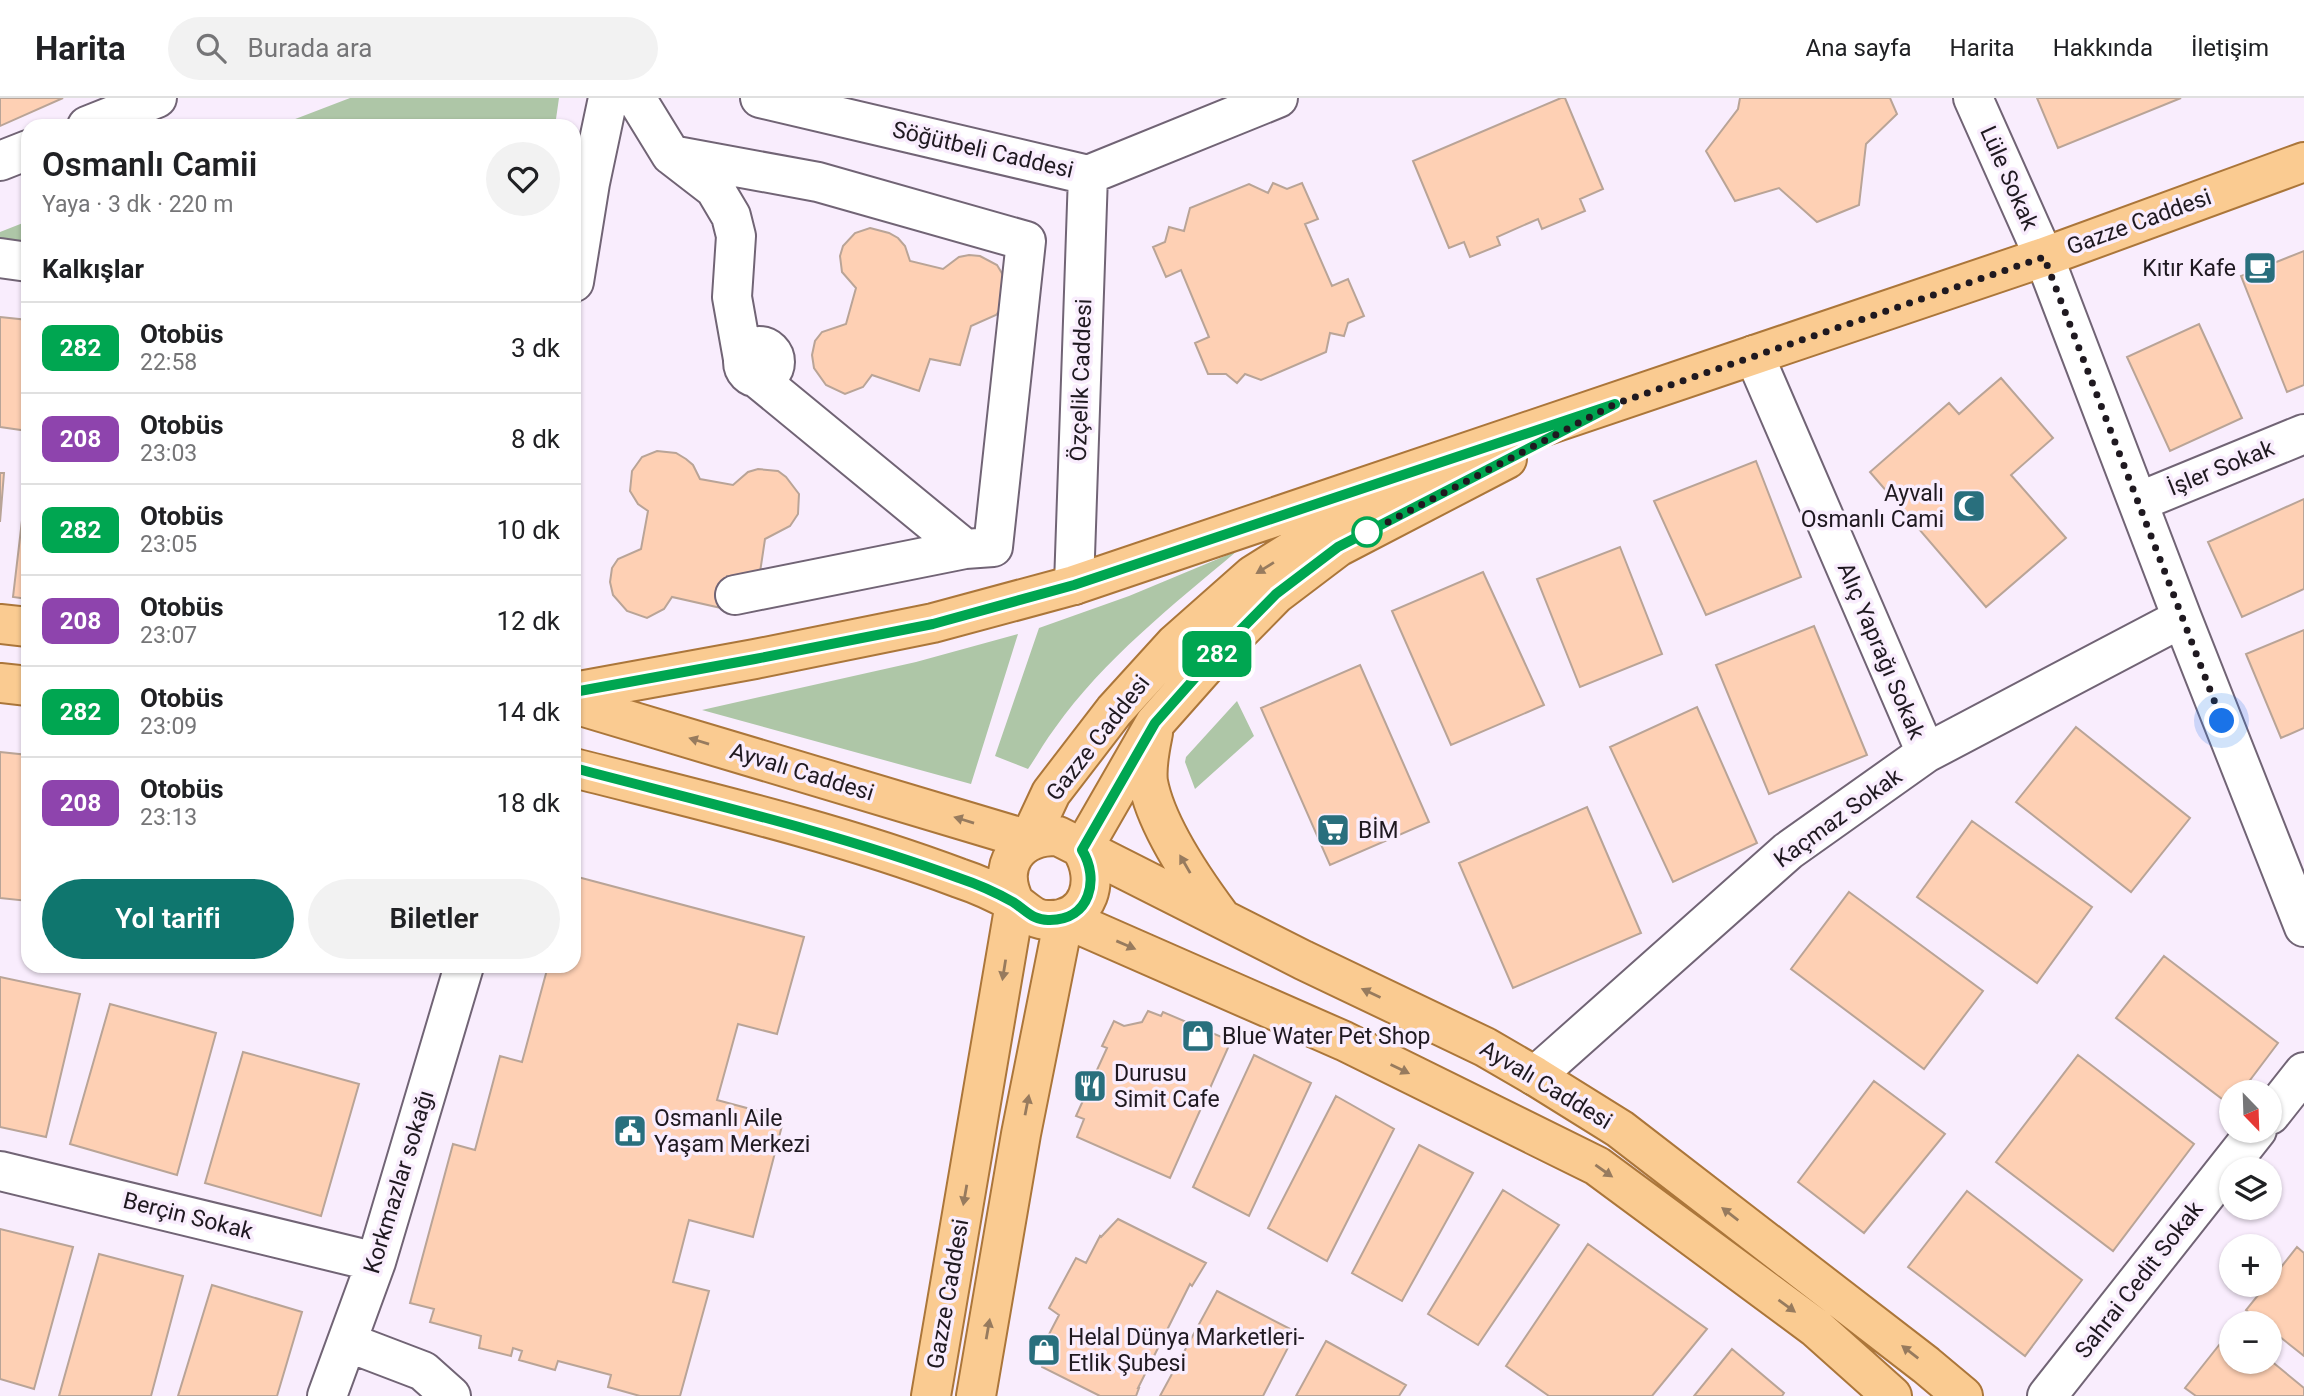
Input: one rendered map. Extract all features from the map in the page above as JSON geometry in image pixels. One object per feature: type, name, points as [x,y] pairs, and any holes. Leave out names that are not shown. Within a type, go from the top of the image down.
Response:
[{"type":"main road","name":"Gazze Caddesi","points":[[581,691],[933,624],[1074,585],[2044,257],[2304,162]]},
{"type":"main road","name":"Gazze Caddesi","points":[[1082,850],[1155,723],[1210,661],[1276,594],[1338,547],[1615,404]]},
{"type":"main road","name":"Gazze Caddesi","points":[[1029,840],[1051,793],[1114,711],[1175,644],[1253,575],[1312,538],[1406,490],[1615,404]]},
{"type":"main road","points":[[0,624],[21,626]]},
{"type":"main road","points":[[0,683],[21,685]]},
{"type":"main road","name":"Ayvalı Caddesi","points":[[581,706],[1029,840],[1058,836],[1223,920],[1485,1047],[1620,1129],[1963,1396]]},
{"type":"main road","points":[[1155,723],[1149,754],[1148,780],[1154,803],[1198,886],[1223,920]]},
{"type":"main road","name":"Ayvalı Caddesi","points":[[581,770],[843,839],[962,878],[1015,903],[1037,919],[1064,918],[1344,1041],[1597,1166],[1816,1328],[1892,1396]]},
{"type":"main road","points":[[1015,903],[1008,890],[1009,869],[1018,850],[1029,840]]},
{"type":"main road","points":[[1064,918],[1076,911],[1091,889],[1089,862],[1082,850]]},
{"type":"main road","name":"Gazze Caddesi","points":[[931,1396],[1015,903]]},
{"type":"main road","name":"Gazze Caddesi","points":[[977,1395],[1021,1134],[1064,918]]},
{"type":"street","points":[[104,119],[157,98]]},
{"type":"street","points":[[581,239],[608,98]]},
{"type":"street","points":[[636,98],[671,155],[715,189],[731,216],[736,236],[732,298],[760,362],[821,431],[965,549]]},
{"type":"street","name":"Söğütbeli Caddesi","points":[[760,98],[1088,175],[1278,98]]},
{"type":"street","name":"Lüle Sokak","points":[[1973,98],[2044,257],[2304,928]]},
{"type":"street","points":[[0,161],[21,153]]},
{"type":"street","points":[[671,155],[818,182],[1026,242],[993,547],[965,549],[735,595]]},
{"type":"street","name":"Özçelik Caddesi","points":[[1074,585],[1088,175]]},
{"type":"street","points":[[0,258],[21,261]]},
{"type":"street","name":"Alıç Yaprağı Sokak","points":[[1754,355],[1926,753]]},
{"type":"street","name":"İşler Sokak","points":[[2138,502],[2304,434]]},
{"type":"street","name":"Kaçmaz Sokak","points":[[1535,1076],[1788,851],[1926,753],[2182,618]]},
{"type":"street","name":"Korkmazlar sokağı","points":[[327,1396],[376,1262],[462,973]]},
{"type":"street","points":[[2282,1100],[2304,1072]]},
{"type":"street","name":"Sahrai Cedit Sokak","points":[[2047,1396],[2247,1143]]},
{"type":"street","name":"Berçin Sokak","points":[[0,1171],[376,1262]]},
{"type":"street","points":[[347,1342],[422,1371],[451,1396]]},
{"type":"green space","points":[[350,98],[559,98],[556,119],[295,119]]},
{"type":"green space","points":[[21,224],[21,243],[0,240],[0,232]]},
{"type":"green space","points":[[1237,551],[1117,656],[1074,703],[1028,769],[995,756],[1039,628],[1129,596]]},
{"type":"green space","points":[[1018,634],[971,784],[702,710],[916,662]]},
{"type":"green space","points":[[1237,701],[1254,736],[1195,789],[1185,762],[1186,757]]},
{"type":"building","points":[[0,98],[63,98],[0,126]]},
{"type":"building","points":[[1565,98],[1603,189],[1580,199],[1585,211],[1542,229],[1538,219],[1497,237],[1500,245],[1470,257],[1464,242],[1449,248],[1413,161]]},
{"type":"building","points":[[1740,98],[1890,98],[1897,114],[1866,144],[1859,205],[1817,222],[1779,188],[1735,201],[1706,151],[1738,109]]},
{"type":"building","points":[[2037,98],[2181,98],[2058,148]]},
{"type":"building","points":[[1273,183],[1287,189],[1302,183],[1318,219],[1305,224],[1332,286],[1348,279],[1364,316],[1348,323],[1344,336],[1330,333],[1326,352],[1261,380],[1245,374],[1237,383],[1226,374],[1208,374],[1195,343],[1209,337],[1181,270],[1166,277],[1153,247],[1165,242],[1169,227],[1184,231],[1190,208],[1249,184],[1268,193]]},
{"type":"building","points":[[870,228],[898,238],[905,246],[910,261],[943,269],[959,257],[980,256],[997,265],[1003,275],[1005,303],[996,315],[971,326],[960,365],[930,359],[919,391],[872,375],[863,387],[845,394],[826,385],[814,368],[812,355],[815,341],[822,332],[846,324],[856,288],[842,272],[840,256],[843,246],[855,233]]},
{"type":"building","points":[[2304,251],[2304,385],[2287,392],[2241,276]]},
{"type":"building","points":[[0,317],[21,319],[21,430],[0,427]]},
{"type":"building","points":[[2199,324],[2242,418],[2170,451],[2127,357]]},
{"type":"building","name":"Ayvalı Osmanlı Cami","points":[[2001,378],[2053,438],[2011,475],[2066,538],[1986,607],[1870,472],[1949,403],[1959,414]]},
{"type":"building","points":[[657,451],[676,453],[686,459],[693,465],[700,479],[733,485],[748,472],[758,469],[778,471],[799,494],[798,514],[790,526],[765,539],[759,579],[727,576],[721,608],[672,597],[664,609],[647,618],[627,611],[613,595],[610,582],[612,568],[618,559],[641,549],[648,511],[638,504],[630,491],[632,471],[642,457]]},
{"type":"building","points":[[1756,461],[1801,577],[1706,615],[1654,501]]},
{"type":"building","points":[[0,473],[4,473],[0,522]]},
{"type":"building","points":[[2304,499],[2304,589],[2242,617],[2208,542]]},
{"type":"building","points":[[21,529],[21,598],[13,597]]},
{"type":"building","points":[[1620,547],[1662,654],[1580,687],[1537,579]]},
{"type":"building","points":[[1483,572],[1544,705],[1451,745],[1392,611]]},
{"type":"building","points":[[1814,626],[1867,755],[1769,794],[1716,665]]},
{"type":"building","points":[[2304,630],[2304,728],[2281,738],[2246,654]]},
{"type":"building","points":[[1360,665],[1429,822],[1330,865],[1261,708]]},
{"type":"building","points":[[1697,707],[1757,843],[1673,882],[1610,747]]},
{"type":"building","points":[[2076,727],[2190,818],[2131,892],[2016,802]]},
{"type":"building","points":[[0,752],[21,754],[21,900],[0,898]]},
{"type":"building","points":[[1587,807],[1641,933],[1513,988],[1459,863]]},
{"type":"building","points":[[1972,821],[2092,907],[2037,983],[1917,897]]},
{"type":"building","name":"Osmanlı Aile Yaşam Merkezi","points":[[581,878],[804,937],[777,1034],[738,1024],[717,1100],[784,1118],[753,1237],[689,1220],[673,1282],[709,1291],[680,1396],[640,1396],[608,1387],[611,1375],[558,1361],[555,1370],[519,1360],[522,1351],[513,1348],[511,1356],[479,1348],[481,1336],[430,1322],[434,1309],[410,1303],[453,1144],[475,1150],[500,1056],[522,1062],[546,973],[581,973]]},
{"type":"building","points":[[1849,892],[1983,991],[1924,1069],[1791,969]]},
{"type":"building","points":[[2164,956],[2278,1043],[2250,1080],[2219,1080],[2219,1097],[2116,1018]]},
{"type":"building","points":[[0,977],[80,994],[46,1137],[0,1127]]},
{"type":"building","points":[[110,1004],[216,1033],[177,1175],[70,1144]]},
{"type":"building","points":[[1148,1011],[1161,1016],[1163,1012],[1231,1041],[1170,1178],[1077,1137],[1084,1119],[1076,1116],[1107,1048],[1102,1046],[1114,1021],[1124,1026],[1142,1022]]},
{"type":"building","points":[[243,1052],[359,1084],[321,1216],[205,1183]]},
{"type":"building","points":[[1254,1055],[1311,1083],[1249,1216],[1193,1187]]},
{"type":"building","points":[[2078,1055],[2194,1144],[2113,1251],[1996,1162]]},
{"type":"building","points":[[1874,1081],[1945,1134],[1864,1233],[1798,1182]]},
{"type":"building","points":[[1336,1096],[1394,1129],[1327,1261],[1268,1228]]},
{"type":"building","points":[[1419,1145],[1473,1173],[1402,1301],[1352,1273]]},
{"type":"building","points":[[1503,1190],[1559,1225],[1478,1345],[1428,1314]]},
{"type":"building","points":[[1967,1191],[2082,1280],[2025,1356],[1908,1267]]},
{"type":"building","points":[[1118,1219],[1206,1263],[1192,1286],[1190,1284],[1136,1396],[1100,1396],[1042,1367],[1045,1342],[1059,1315],[1049,1308],[1076,1258],[1086,1263],[1100,1236]]},
{"type":"building","points":[[0,1229],[73,1247],[34,1389],[0,1379]]},
{"type":"building","points":[[1588,1244],[1707,1329],[1652,1396],[1549,1396],[1506,1366]]},
{"type":"building","points":[[2297,1247],[2304,1253],[2304,1356],[2282,1339],[2282,1311],[2246,1310],[2256,1297],[2282,1297],[2282,1266]]},
{"type":"building","points":[[99,1254],[183,1276],[151,1396],[59,1396]]},
{"type":"building","points":[[212,1285],[302,1312],[277,1396],[178,1396]]},
{"type":"building","points":[[1217,1291],[1296,1332],[1263,1396],[1160,1396]]},
{"type":"building","points":[[1326,1341],[1406,1385],[1399,1396],[1296,1396]]},
{"type":"building","points":[[2219,1345],[2219,1374],[2282,1374],[2282,1370],[2304,1388],[2304,1396],[2196,1396],[2185,1388]]},
{"type":"building","points":[[1732,1349],[1784,1393],[1782,1396],[1694,1396]]},
{"type":"bus line","name":"282","points":[[581,691],[933,624],[1074,585],[1615,404],[1338,547],[1276,594],[1210,661],[1155,723],[1082,850],[1089,862],[1091,889],[1076,911],[1064,918],[1037,919],[1015,903],[962,878],[843,839],[581,770]]},
{"type":"place","name":"Kıtır Kafe","points":[[2260,268]]},
{"type":"place","name":"Ayvalı Osmanlı Cami","points":[[1969,506]]},
{"type":"place","name":"BİM","points":[[1333,830]]},
{"type":"place","name":"Blue Water Pet Shop","points":[[1198,1036]]},
{"type":"place","name":"Durusu Simit Cafe","points":[[1090,1086]]},
{"type":"place","name":"Osmanlı Aile Yaşam Merkezi","points":[[630,1131]]},
{"type":"place","name":"Helal Dünya Marketleri- Etlik Şubesi","points":[[1044,1350]]},
{"type":"route","points":[[1367,532],[1361,536],[1615,404],[2044,257],[2222,721]]}]
